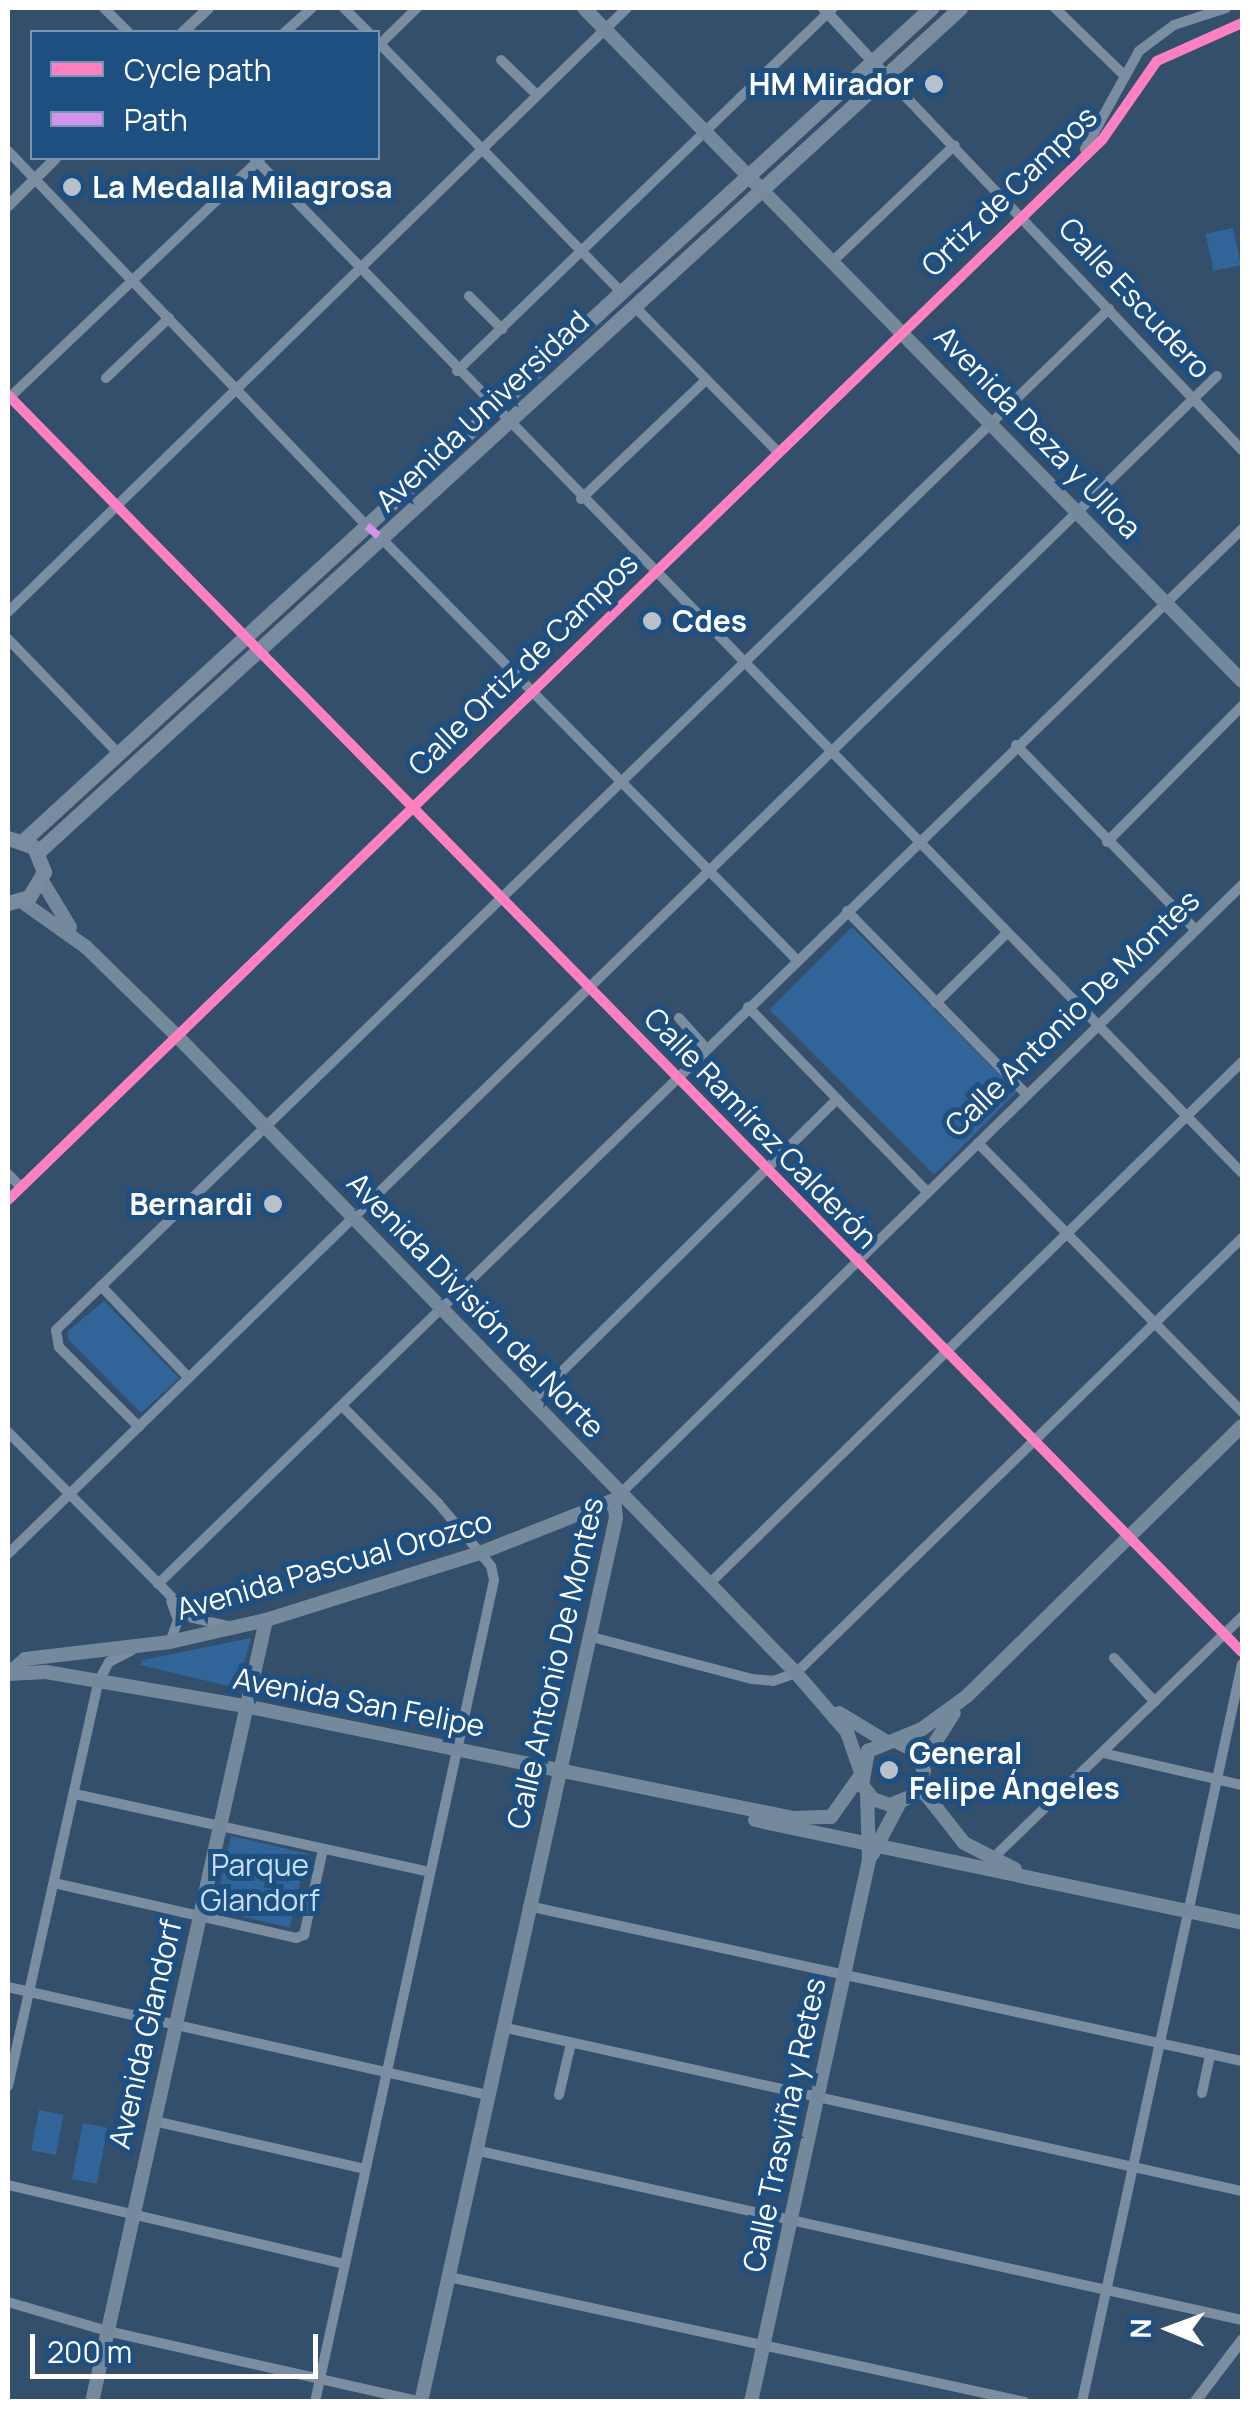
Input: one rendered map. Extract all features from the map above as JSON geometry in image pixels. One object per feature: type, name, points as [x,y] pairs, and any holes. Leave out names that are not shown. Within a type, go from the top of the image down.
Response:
[{"type":"main road","name":"Avenida Deza y Ulloa","points":[[584,8],[1242,680]]},
{"type":"main road","name":"Avenida Universidad","points":[[756,184],[873,61],[931,8]]},
{"type":"main road","name":"Avenida Universidad","points":[[629,300],[508,424],[384,540],[38,852],[16,839],[118,752],[496,410],[629,300],[960,8]]},
{"type":"main road","points":[[14,902],[42,881],[38,852]]},
{"type":"main road","name":"Avenida División del Norte","points":[[42,881],[86,947],[532,1400],[618,1497],[824,1703],[851,1740],[860,1772]]},
{"type":"main road","name":"Avenida División del Norte","points":[[14,902],[86,947]]},
{"type":"main road","points":[[967,1696],[868,1751],[860,1772],[867,1793],[899,1804],[920,1788],[922,1763],[967,1696],[1242,1426]]},
{"type":"main road","name":"Avenida Pascual Orozco","points":[[8,1674],[25,1659],[170,1642],[266,1620],[480,1553],[618,1497]]},
{"type":"main road","name":"Calle Antonio De Montes","points":[[422,2401],[618,1497]]},
{"type":"main road","name":"Avenida Glandorf","points":[[92,2402],[266,1620]]},
{"type":"main road","name":"Avenida San Felipe","points":[[8,1674],[98,1682],[245,1706],[697,1802],[871,1851],[1044,1879],[1242,1923]]},
{"type":"main road","name":"Avenida División del Norte","points":[[824,1703],[891,1741]]},
{"type":"main road","points":[[891,1741],[922,1763]]},
{"type":"main road","name":"Avenida San Felipe","points":[[697,1802],[824,1820],[842,1808],[860,1772]]},
{"type":"main road","name":"Avenida San Felipe","points":[[920,1788],[947,1826],[992,1860],[1044,1879]]},
{"type":"main road","name":"Calle Trasviña y Retes","points":[[751,2402],[871,1851],[867,1793]]},
{"type":"main road","name":"Calle Trasviña y Retes","points":[[871,1851],[899,1804]]},
{"type":"street","points":[[104,8],[126,30]]},
{"type":"street","points":[[184,30],[208,8]]},
{"type":"street","points":[[288,30],[312,8]]},
{"type":"street","points":[[344,8],[366,30]]},
{"type":"street","points":[[380,42],[417,8]]},
{"type":"street","points":[[8,612],[114,504],[627,8]]},
{"type":"street","points":[[1055,8],[1135,89]]},
{"type":"street","name":"Ortiz de Campos","points":[[1079,158],[1124,75],[1154,36],[1226,8]]},
{"type":"street","points":[[458,371],[707,132],[828,9]]},
{"type":"street","name":"Calle Escudero","points":[[828,9],[1242,450]]},
{"type":"street","name":"Ortiz de Campos","points":[[901,330],[1112,130],[1135,89],[1175,48],[1242,23]]},
{"type":"street","points":[[380,46],[777,451]]},
{"type":"street","points":[[501,60],[537,95]]},
{"type":"street","points":[[833,261],[955,145]]},
{"type":"street","points":[[8,151],[368,526]]},
{"type":"street","points":[[8,204],[53,160]]},
{"type":"street","points":[[8,398],[257,160]]},
{"type":"street","points":[[259,160],[508,424],[1242,1173]]},
{"type":"street","points":[[469,296],[502,329]]},
{"type":"street","points":[[139,1426],[54,1340],[56,1330],[1109,308]]},
{"type":"street","points":[[106,378],[169,318]]},
{"type":"street","name":"Calle Ortiz de Campos","points":[[8,1200],[901,330]]},
{"type":"street","points":[[8,1554],[1218,376]]},
{"type":"street","points":[[581,499],[706,380]]},
{"type":"street","name":"Calle Ramírez Calderón","points":[[8,398],[1223,1637],[1242,1652]]},
{"type":"street","points":[[158,1584],[441,1311],[916,840],[1242,529]]},
{"type":"street","points":[[384,540],[797,960]]},
{"type":"street","points":[[8,639],[118,752]]},
{"type":"street","points":[[1107,842],[1242,706]]},
{"type":"street","points":[[1016,746],[1196,930]]},
{"type":"street","name":"Calle Antonio De Montes","points":[[618,1497],[1242,885]]},
{"type":"street","points":[[847,912],[1027,1094]]},
{"type":"street","points":[[936,1002],[1007,933]]},
{"type":"street","points":[[748,1007],[927,1192]]},
{"type":"street","points":[[679,1018],[706,1048]]},
{"type":"street","points":[[709,1584],[1242,1062]]},
{"type":"street","points":[[532,1400],[837,1099]]},
{"type":"street","points":[[978,1143],[1242,1412]]},
{"type":"street","points":[[8,1174],[21,1187]]},
{"type":"street","points":[[588,1636],[752,1679],[773,1682],[796,1673],[1242,1238]]},
{"type":"street","points":[[101,1286],[189,1378]]},
{"type":"street","points":[[315,2402],[494,1580],[480,1553],[344,1406]]},
{"type":"street","points":[[8,1432],[168,1596],[201,1622],[239,1627]]},
{"type":"street","points":[[168,1596],[178,1620],[170,1642]]},
{"type":"street","points":[[992,1860],[1242,1617]]},
{"type":"street","points":[[8,2086],[98,1682],[115,1658],[151,1644]]},
{"type":"street","points":[[1114,1658],[1155,1702]]},
{"type":"street","points":[[1082,2402],[1242,1664]]},
{"type":"street","points":[[1104,1752],[1242,1785]]},
{"type":"street","points":[[75,1794],[430,1872]]},
{"type":"street","points":[[54,1884],[301,1937],[323,1849]]},
{"type":"street","points":[[528,1906],[1242,2061]]},
{"type":"street","points":[[8,1988],[488,2095]]},
{"type":"street","points":[[502,2027],[1242,2192]]},
{"type":"street","points":[[559,2095],[571,2042]]},
{"type":"street","points":[[1202,2093],[1210,2054]]},
{"type":"street","points":[[154,2121],[365,2169]]},
{"type":"street","points":[[475,2150],[1242,2320]]},
{"type":"street","points":[[8,2185],[344,2264]]},
{"type":"street","points":[[449,2276],[1025,2402]]},
{"type":"street","points":[[8,2302],[107,2331],[422,2401]]},
{"type":"street","points":[[1194,2402],[1242,2339]]},
{"type":"green space","points":[[1233,228],[1241,265],[1214,271],[1206,234]]},
{"type":"green space","points":[[852,927],[1017,1092],[934,1174],[769,1010]]},
{"type":"green space","points":[[104,1301],[179,1378],[141,1413],[68,1339],[68,1331]]},
{"type":"green space","points":[[251,1638],[237,1688],[140,1665],[143,1660]]},
{"type":"green space","name":"Parque Glandorf","points":[[231,1836],[307,1854],[290,1928],[214,1910]]},
{"type":"green space","points":[[39,2110],[64,2115],[56,2155],[31,2150]]},
{"type":"green space","points":[[83,2123],[108,2128],[97,2184],[72,2179]]},
{"type":"marked path","points":[[367,526],[383,540]]},
{"type":"cycle path","points":[[8,1200],[1102,140],[1157,61],[1242,23]]},
{"type":"cycle path","points":[[8,395],[1242,1652]]},
{"type":"place","name":"HM Mirador","points":[[934,84]]},
{"type":"place","name":"La Medalla Milagrosa","points":[[72,187]]},
{"type":"place","name":"Cdes","points":[[652,621]]},
{"type":"place","name":"Bernardi","points":[[273,1204]]},
{"type":"place","name":"General Felipe Ángeles","points":[[889,1770]]}]
